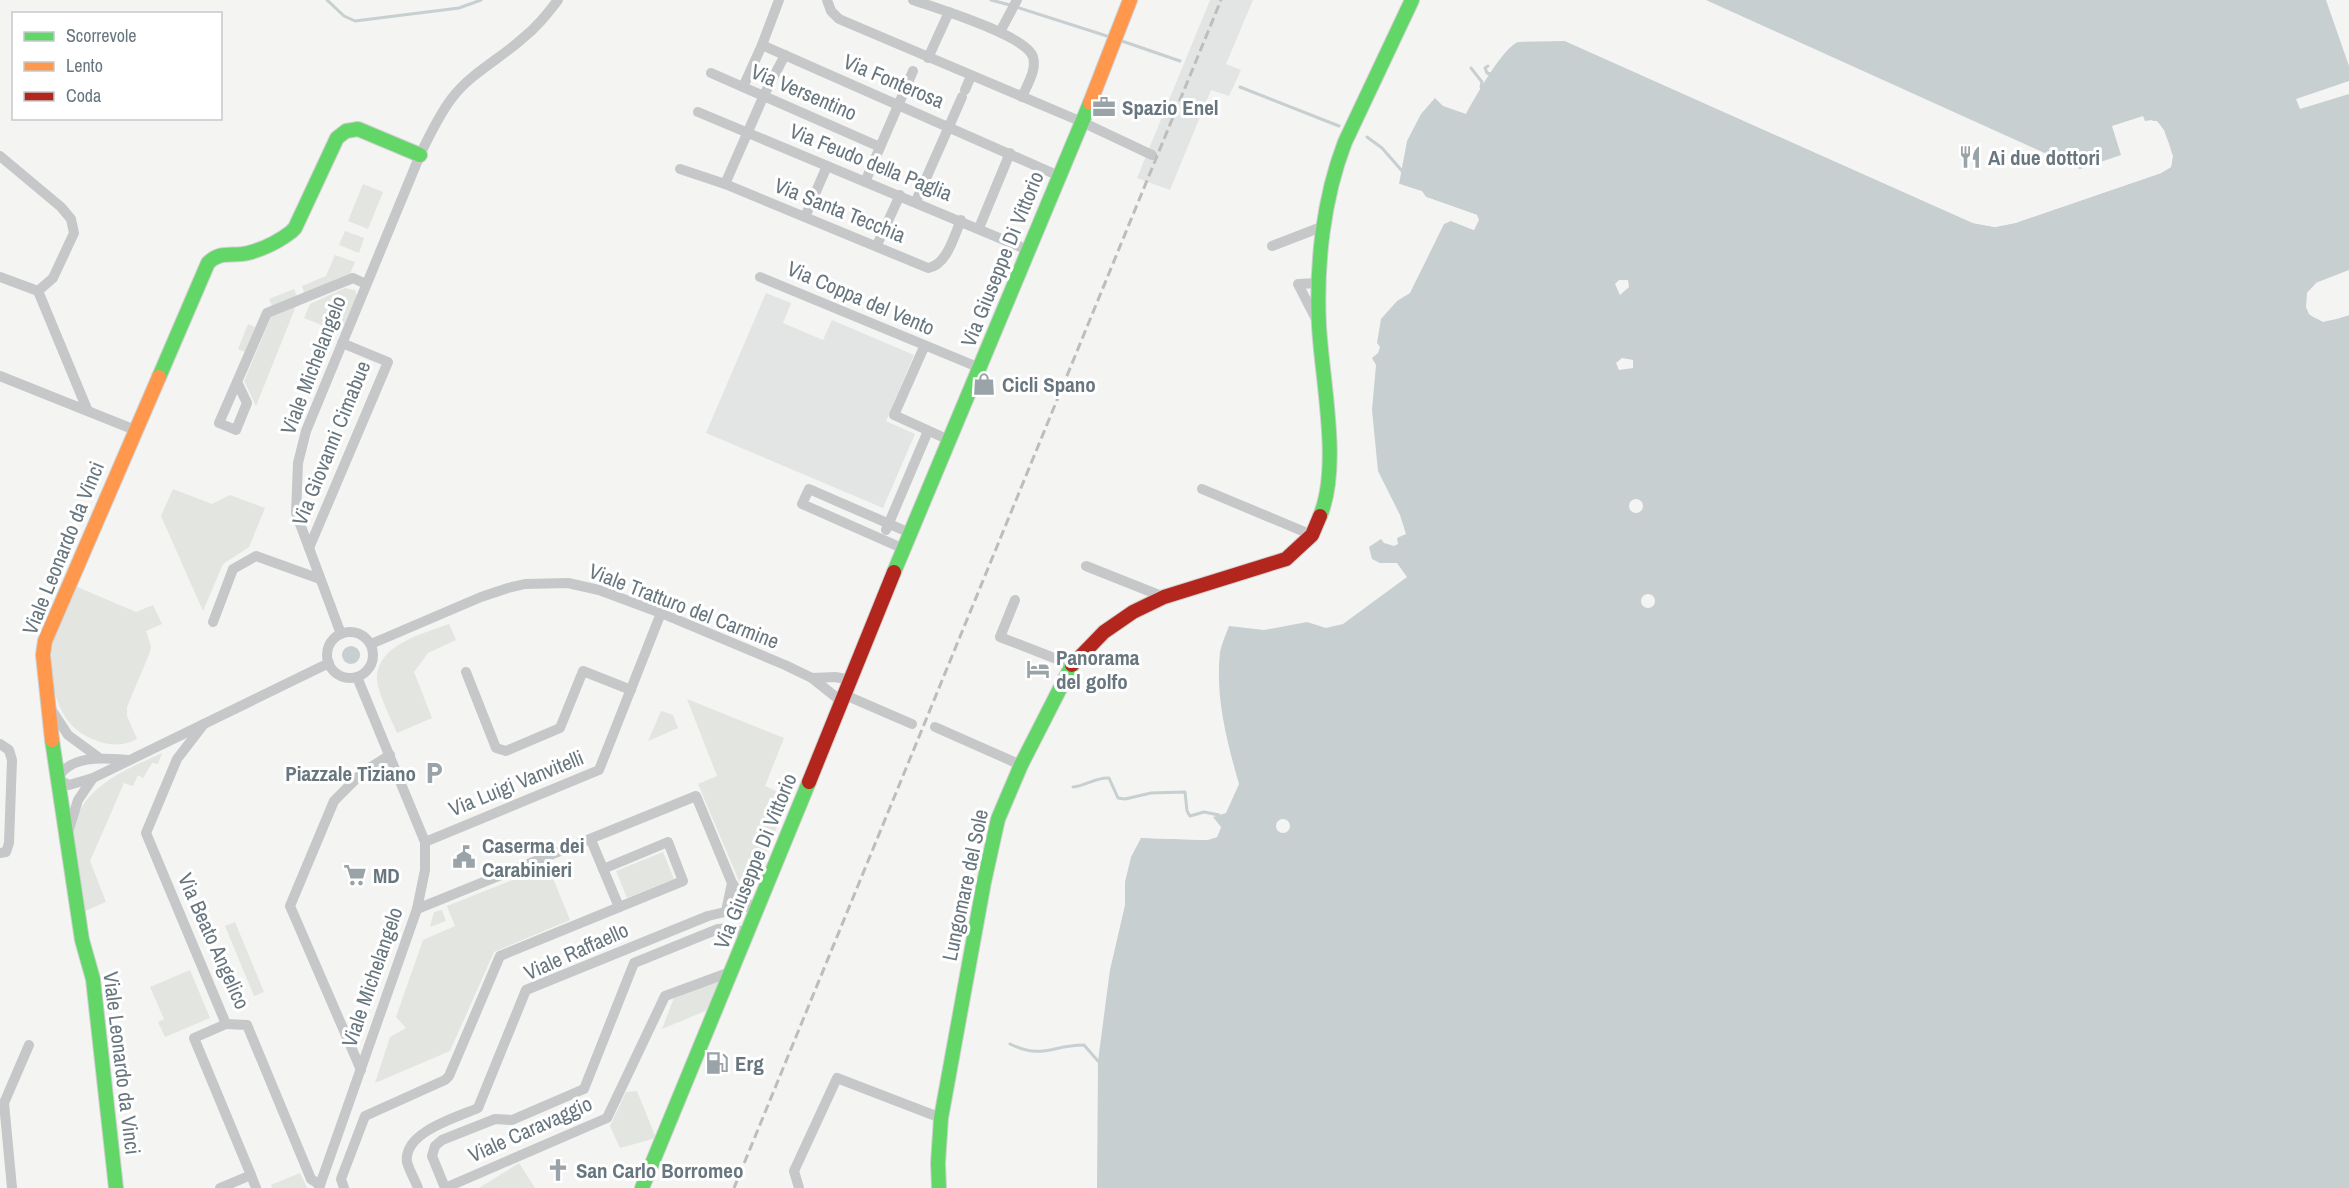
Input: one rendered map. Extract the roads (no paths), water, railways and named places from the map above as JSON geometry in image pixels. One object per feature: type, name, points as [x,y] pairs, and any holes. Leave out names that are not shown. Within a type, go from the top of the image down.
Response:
[{"type":"street","name":"Viale Michelangelo","points":[[341,634],[296,513],[298,463],[306,431],[422,153],[453,98],[475,75],[523,39],[558,0]]},
{"type":"street","points":[[743,87],[779,0]]},
{"type":"street","points":[[827,0],[831,11],[839,20],[1082,122],[1152,155]]},
{"type":"street","points":[[913,0],[1000,32],[1028,48],[1033,58],[1032,72],[1022,97]]},
{"type":"street","points":[[1000,32],[1017,0]]},
{"type":"street","name":"Via Giuseppe Di Vittorio","points":[[642,1188],[748,933],[754,908],[1101,78],[1130,0]]},
{"type":"street","name":"Lungomare del Sole","points":[[939,1188],[938,1163],[942,1118],[984,882],[998,819],[1021,765],[1072,665],[1104,632],[1133,612],[1164,597],[1286,558],[1312,535],[1323,509],[1330,470],[1319,324],[1319,283],[1324,226],[1336,165],[1345,141],[1412,0]]},
{"type":"street","points":[[928,58],[949,12]]},
{"type":"street","name":"Via Fonterosa","points":[[762,45],[1059,176]]},
{"type":"street","points":[[725,184],[764,95],[785,55]]},
{"type":"street","points":[[865,182],[912,71]]},
{"type":"street","name":"Via Versentino","points":[[711,73],[880,147]]},
{"type":"street","points":[[916,201],[971,76]]},
{"type":"street","name":"Via Feudo della Paglia","points":[[698,112],[962,220],[1028,250]]},
{"type":"street","name":"Viale Leonardo da Vinci","points":[[116,1188],[93,979],[82,940],[47,703],[43,655],[45,641],[208,263],[221,252],[236,255],[249,253],[290,234],[341,133],[358,129],[422,153]]},
{"type":"street","points":[[979,228],[1010,153]]},
{"type":"street","points":[[0,156],[61,207],[71,219],[74,233],[53,278],[38,291]]},
{"type":"street","points":[[805,217],[827,166]]},
{"type":"street","name":"Via Santa Tecchia","points":[[680,169],[725,184],[928,268],[936,267],[942,260],[962,220]]},
{"type":"street","points":[[877,245],[900,195]]},
{"type":"street","points":[[1272,246],[1324,226]]},
{"type":"street","points":[[0,277],[38,291],[87,409]]},
{"type":"street","name":"Via Coppa del Vento","points":[[760,277],[980,369]]},
{"type":"street","points":[[237,382],[267,313],[353,278],[366,284]]},
{"type":"street","name":"Lungomare del Sole","points":[[1319,283],[1298,284],[1319,324]]},
{"type":"street","name":"Via Giovanni Cimabue","points":[[309,548],[388,362],[342,343]]},
{"type":"street","points":[[924,347],[894,416],[949,440]]},
{"type":"street","points":[[0,376],[135,430]]},
{"type":"street","points":[[882,539],[928,431]]},
{"type":"street","points":[[904,549],[802,504],[809,489],[910,533]]},
{"type":"street","points":[[1202,489],[1312,535]]},
{"type":"street","points":[[213,622],[233,569],[256,556],[320,579]]},
{"type":"street","points":[[1086,567],[1164,597]]},
{"type":"street","name":"Viale Tratturo del Carmine","points":[[371,644],[481,597],[525,584],[568,583],[599,590],[661,613],[812,678],[843,698],[912,724]]},
{"type":"street","points":[[1015,600],[1000,637],[1072,665]]},
{"type":"street","name":"Via Luigi Vanvitelli","points":[[425,842],[599,770],[661,613]]},
{"type":"street","points":[[358,633],[371,644],[374,657],[372,664],[364,674],[357,677],[340,676],[329,663],[329,646],[341,634],[358,633]]},
{"type":"street","points":[[129,760],[98,757],[75,763],[63,769],[57,779],[69,785],[93,778],[329,663]]},
{"type":"street","points":[[466,672],[496,748],[506,752],[560,728],[583,671],[631,690]]},
{"type":"street","name":"Viale Michelangelo","points":[[320,1186],[417,909],[425,870],[425,842],[357,677]]},
{"type":"street","name":"Viale Tratturo del Carmine","points":[[812,678],[835,677],[851,680]]},
{"type":"street","points":[[47,703],[68,735],[98,757]]},
{"type":"street","name":"Via Beato Angelico","points":[[204,724],[177,759],[146,833],[226,1024],[247,1025],[311,1179],[320,1186]]},
{"type":"street","points":[[935,727],[1021,765]]},
{"type":"street","points":[[171,740],[177,759]]},
{"type":"street","points":[[0,853],[6,852],[9,843],[12,760],[4,747]]},
{"type":"street","points":[[361,1070],[290,906],[334,801],[363,772],[390,755]]},
{"type":"street","points":[[67,845],[70,820],[78,800],[93,778]]},
{"type":"street","points":[[417,909],[696,796],[732,883],[754,908]]},
{"type":"street","points":[[591,840],[620,907]]},
{"type":"street","points":[[344,1188],[340,1179],[365,1116],[445,1080],[449,1076],[500,956],[683,881],[668,842],[603,869]]},
{"type":"street","points":[[726,911],[732,883]]},
{"type":"street","name":"Viale Raffaello","points":[[478,1108],[526,990],[708,916],[726,911],[754,908]]},
{"type":"street","name":"Viale Raffaello","points":[[445,1188],[432,1156],[435,1146],[442,1140],[495,1119],[512,1120],[584,1089],[634,963],[718,929],[729,928],[748,933]]},
{"type":"street","name":"Viale Caravaggio","points":[[445,1188],[607,1118],[665,996],[733,970]]},
{"type":"street","points":[[226,1024],[195,1038],[256,1188]]},
{"type":"street","points":[[12,1188],[4,1103],[29,1045]]},
{"type":"street","points":[[799,1188],[794,1171],[837,1078],[942,1118]]},
{"type":"street","points":[[418,1188],[407,1161],[408,1151],[414,1140],[424,1132],[478,1108],[484,1123]]},
{"type":"street","points":[[219,1188],[250,1175]]},
{"type":"waterway","points":[[327,0],[344,16],[355,21],[459,8],[481,0]]},
{"type":"waterway","points":[[991,0],[1010,5]]},
{"type":"waterway","points":[[1016,7],[1110,37]]},
{"type":"waterway","points":[[1119,40],[1180,61]]},
{"type":"waterway","points":[[1488,66],[1485,68],[1487,73],[1491,74]]},
{"type":"waterway","points":[[1471,68],[1482,82],[1481,87]]},
{"type":"waterway","points":[[1240,87],[1339,126]]},
{"type":"waterway","points":[[1367,137],[1382,148],[1403,172]]},
{"type":"waterway","points":[[1073,787],[1109,778],[1118,798],[1125,799],[1151,793],[1185,792],[1187,811],[1190,816],[1204,812],[1219,815]]},
{"type":"waterway","points":[[1010,1044],[1031,1051],[1084,1045],[1098,1061]]},
{"type":"railway","points":[[734,1188],[1221,0]]},
{"type":"place","name":"Spazio Enel","points":[[1104,107]]},
{"type":"place","name":"Ai due dottori","points":[[1970,157]]},
{"type":"place","name":"Cicli Spano","points":[[984,384]]},
{"type":"place","name":"Panorama del golfo","points":[[1038,669]]},
{"type":"place","name":"Piazzale Tiziano","points":[[434,773]]},
{"type":"place","name":"Caserma dei Carabinieri","points":[[464,857]]},
{"type":"place","name":"MD","points":[[355,875]]},
{"type":"place","name":"Erg","points":[[717,1063]]},
{"type":"place","name":"San Carlo Borromeo","points":[[558,1170]]}]
